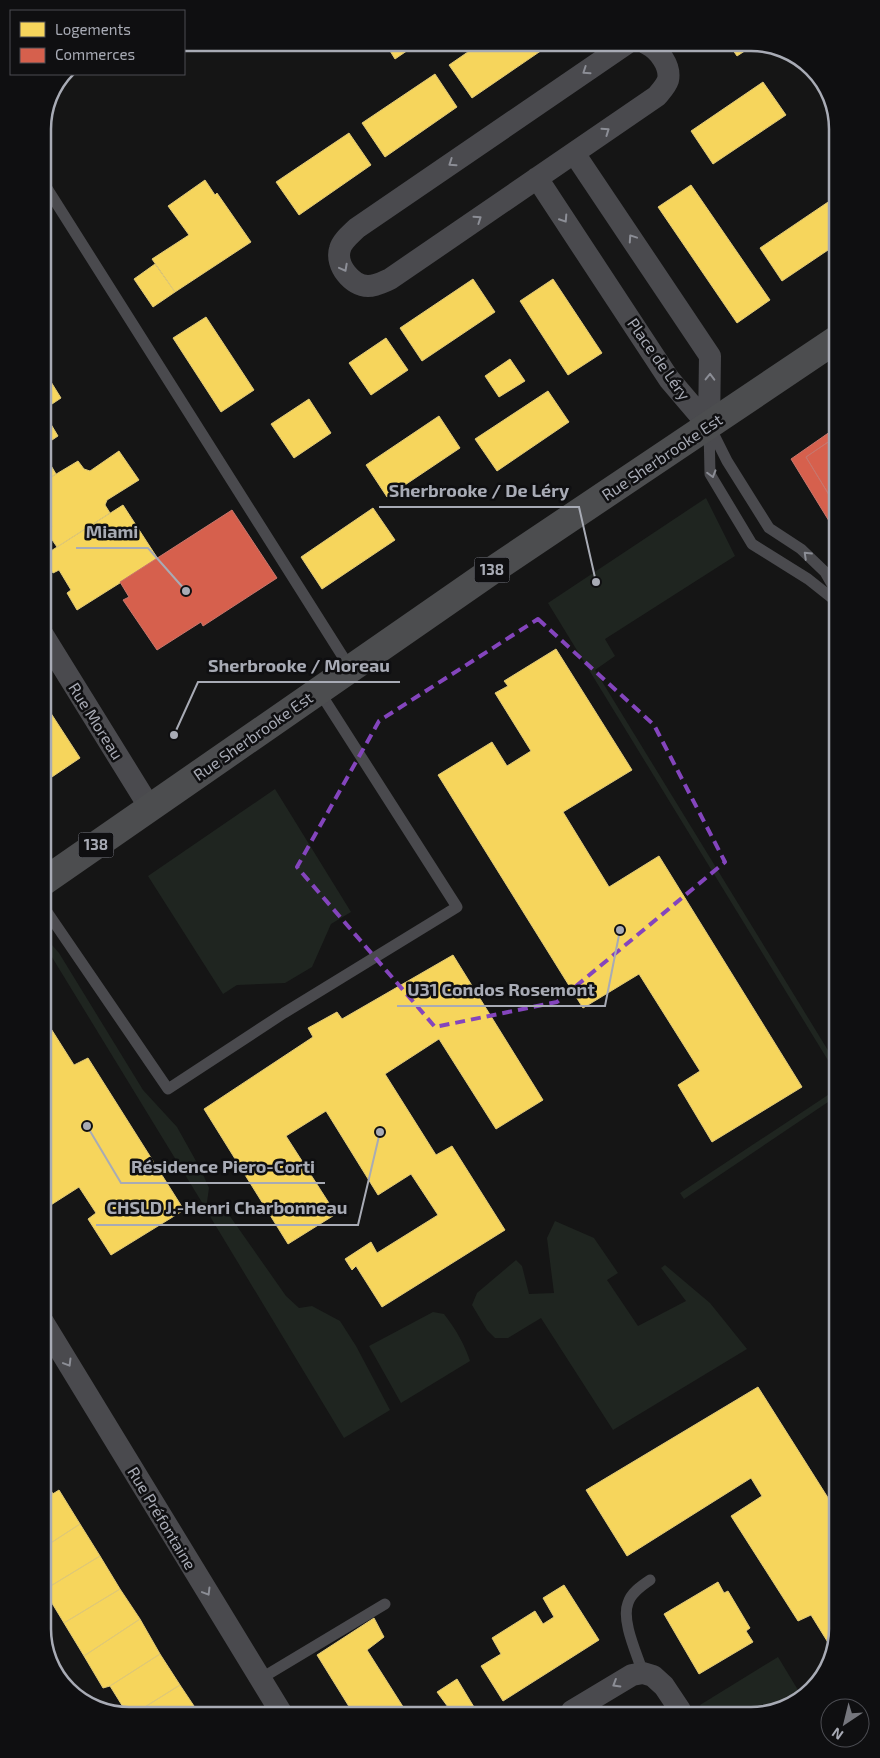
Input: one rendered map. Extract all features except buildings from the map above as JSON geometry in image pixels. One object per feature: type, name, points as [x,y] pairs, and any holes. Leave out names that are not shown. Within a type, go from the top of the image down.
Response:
[{"type":"main road","name":"Rue Sherbrooke Est","points":[[51,876],[490,572],[829,344]]},
{"type":"street","points":[[616,51],[357,228],[347,237],[339,250],[340,262],[345,273],[354,281],[366,286],[379,284],[390,279],[657,96],[664,88],[668,79],[667,67],[657,51]]},
{"type":"street","name":"Place de Léry","points":[[574,153],[710,356],[709,426]]},
{"type":"street","name":"Place de Léry","points":[[537,178],[669,379],[709,426]]},
{"type":"street","name":"Rue Moreau","points":[[51,647],[150,808]]},
{"type":"street","name":"Rue Préfontaine","points":[[51,1337],[278,1707]]},
{"type":"street","points":[[579,1707],[632,1675],[643,1673],[653,1676],[664,1686],[678,1707]]},
{"type":"lane","points":[[51,195],[350,669]]},
{"type":"lane","points":[[709,426],[727,461],[769,528],[801,549],[825,572],[829,578]]},
{"type":"lane","points":[[709,426],[710,474],[752,544],[808,579],[829,595]]},
{"type":"lane","points":[[51,918],[168,1089],[284,1013],[457,907],[319,690]]},
{"type":"lane","points":[[643,1673],[626,1617],[628,1602],[638,1588],[650,1580]]},
{"type":"lane","points":[[260,1679],[385,1604]]},
{"type":"highlighted area","points":[[538,619],[654,725],[725,862],[557,1002],[435,1027],[297,867],[379,721]]},
{"type":"shaded area","points":[[706,498],[735,556],[605,639],[615,656],[595,670],[829,1052],[829,1062],[548,603]]},
{"type":"shaded area","points":[[275,789],[351,912],[331,924],[312,967],[285,983],[237,985],[223,994],[148,876]]},
{"type":"shaded area","points":[[51,946],[59,953],[143,1090],[177,1127],[209,1188],[206,1209],[51,956]]},
{"type":"shaded area","points":[[829,1094],[829,1101],[684,1199],[680,1193]]},
{"type":"shaded area","points":[[222,1205],[286,1296],[299,1308],[312,1306],[340,1321],[356,1346],[390,1410],[344,1438],[208,1213]]},
{"type":"shaded area","points":[[555,1221],[594,1238],[618,1273],[607,1280],[638,1326],[686,1301],[661,1268],[665,1265],[710,1303],[747,1349],[613,1430],[541,1318],[508,1338],[495,1338],[487,1330],[472,1305],[477,1293],[516,1260],[522,1266],[529,1294],[554,1293],[547,1238]]},
{"type":"shaded area","points":[[433,1312],[444,1314],[448,1319],[456,1331],[470,1361],[401,1403],[369,1346]]},
{"type":"shaded area","points":[[778,1657],[798,1691],[781,1701],[766,1705],[751,1707],[701,1707],[700,1705]]},
{"type":"place","name":"Sherbrooke / De Léry","points":[[596,582]]},
{"type":"place","name":"Miami","points":[[186,591]]},
{"type":"place","name":"Sherbrooke / Moreau","points":[[174,735]]},
{"type":"place","name":"U31 Condos Rosemont","points":[[620,930]]},
{"type":"place","name":"Résidence Piero-Corti","points":[[87,1126]]},
{"type":"place","name":"CHSLD J.-Henri Charbonneau","points":[[380,1132]]}]
